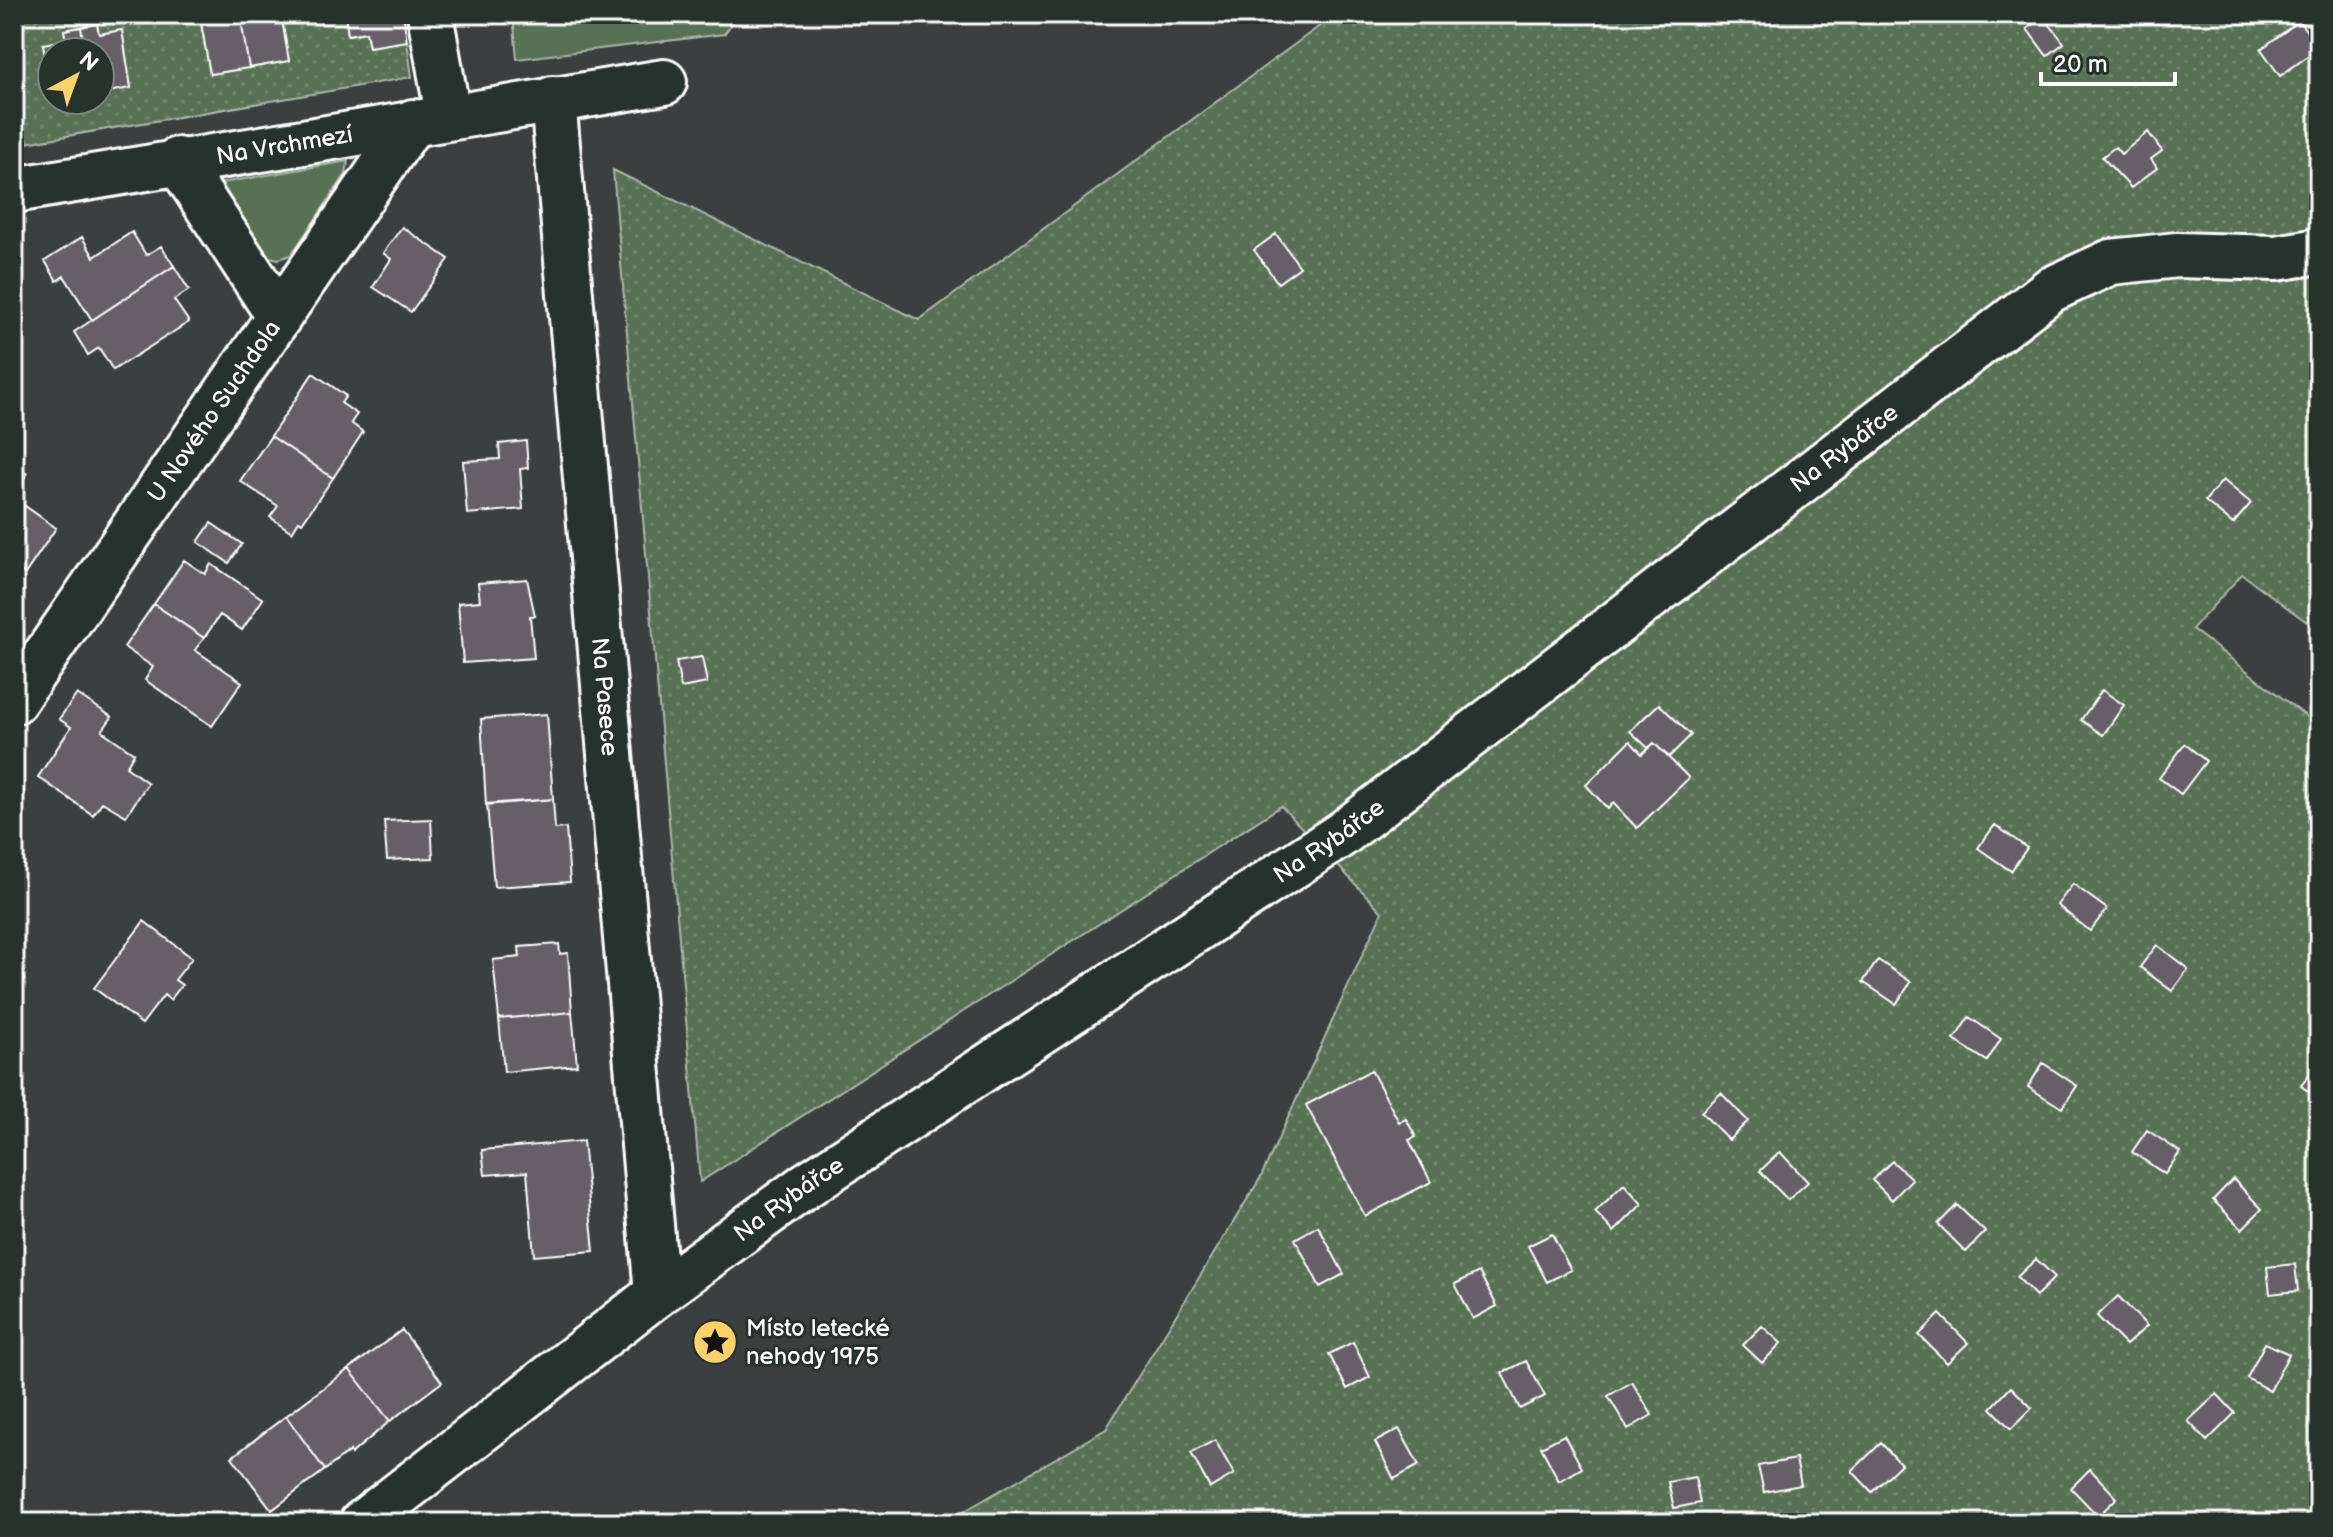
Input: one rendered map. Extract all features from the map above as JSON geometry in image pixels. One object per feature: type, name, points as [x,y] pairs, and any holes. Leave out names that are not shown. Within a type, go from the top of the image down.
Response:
[{"type":"street","points":[[430,14],[430,119]]},
{"type":"street","name":"Na Vrchmezí","points":[[14,190],[177,160],[664,82]]},
{"type":"street","name":"Na Pasece","points":[[553,99],[657,1294]]},
{"type":"street","name":"U Nového Suchdola","points":[[14,701],[279,316],[430,119]]},
{"type":"street","name":"U Nového Suchdola","points":[[177,160],[279,316]]},
{"type":"street","name":"Na Rybářce","points":[[362,1523],[657,1294],[805,1186],[1342,834],[2050,290],[2111,262],[2177,255],[2276,258],[2319,251]]},
{"type":"green space","points":[[14,14],[216,14],[200,18],[210,74],[289,61],[281,14],[345,14],[348,35],[366,32],[369,47],[407,41],[412,77],[14,145]]},
{"type":"green space","points":[[513,14],[739,14],[724,34],[517,59]]},
{"type":"green space","points":[[1336,14],[2319,14],[2319,631],[2242,574],[2192,629],[2319,726],[2319,1523],[944,1523],[1106,1429],[1261,1177],[1382,912],[1281,806],[700,1182],[613,170],[919,320]]},
{"type":"green space","points":[[348,161],[346,174],[291,255],[279,259],[264,256],[222,192],[221,183]]},
{"type":"building","points":[[240,14],[249,68],[210,74],[200,17]]},
{"type":"building","points":[[240,14],[281,14],[289,61],[249,68]]},
{"type":"building","points":[[345,14],[403,14],[407,41],[369,47],[366,32],[348,35]]},
{"type":"building","points":[[2043,16],[2064,43],[2047,56],[2027,29]]},
{"type":"building","points":[[2299,21],[2319,48],[2280,76],[2261,49]]},
{"type":"building","points":[[97,24],[99,34],[122,30],[131,88],[116,90],[116,36],[82,36],[81,27]]},
{"type":"building","points":[[81,27],[82,36],[65,36],[64,30]]},
{"type":"building","points":[[2148,132],[2162,151],[2151,159],[2157,168],[2131,188],[2102,157],[2115,147],[2121,154]]},
{"type":"building","points":[[402,227],[449,259],[411,312],[373,287],[391,259],[383,253]]},
{"type":"building","points":[[132,232],[146,255],[161,246],[174,266],[92,320],[64,276],[57,281],[45,261],[82,237],[94,257]]},
{"type":"building","points":[[1276,234],[1300,267],[1278,283],[1254,250]]},
{"type":"building","points":[[174,266],[189,290],[174,300],[189,322],[113,370],[99,348],[88,355],[74,332]]},
{"type":"building","points":[[313,373],[346,396],[341,403],[357,414],[351,423],[363,432],[333,478],[271,436]]},
{"type":"building","points":[[271,436],[333,478],[302,523],[299,521],[292,532],[270,517],[278,506],[240,481]]},
{"type":"building","points":[[526,441],[528,468],[520,469],[523,509],[467,514],[463,461],[500,459],[499,444]]},
{"type":"building","points":[[14,465],[27,474],[14,494]]},
{"type":"building","points":[[2223,480],[2251,503],[2233,524],[2205,501]]},
{"type":"building","points":[[14,498],[56,528],[25,574],[14,566]]},
{"type":"building","points":[[211,523],[242,544],[229,563],[198,542]]},
{"type":"building","points":[[184,560],[205,574],[211,564],[263,599],[242,630],[220,615],[204,638],[154,604]]},
{"type":"building","points":[[527,579],[535,616],[530,616],[534,658],[463,663],[458,603],[480,601],[478,583]]},
{"type":"building","points":[[154,604],[204,638],[195,650],[242,682],[212,726],[145,680],[153,667],[124,647]]},
{"type":"building","points":[[702,657],[707,683],[681,688],[676,661]]},
{"type":"building","points":[[2102,690],[2124,705],[2103,735],[2081,720]]},
{"type":"building","points":[[77,694],[112,717],[102,731],[134,753],[126,767],[148,783],[126,816],[102,802],[93,815],[38,777],[71,727],[59,719]]},
{"type":"building","points":[[1659,704],[1691,735],[1669,757],[1654,743],[1648,748],[1630,731]]},
{"type":"building","points":[[547,714],[553,799],[486,805],[481,719]]},
{"type":"building","points":[[1630,741],[1642,754],[1654,743],[1689,778],[1637,828],[1613,803],[1608,809],[1586,785]]},
{"type":"building","points":[[2185,744],[2206,761],[2181,794],[2159,778]]},
{"type":"building","points":[[553,799],[555,829],[566,828],[570,882],[494,887],[487,804]]},
{"type":"building","points":[[431,819],[433,858],[387,860],[384,821]]},
{"type":"building","points":[[1995,825],[2027,848],[2011,871],[1978,848]]},
{"type":"building","points":[[2073,884],[2107,909],[2090,931],[2057,905]]},
{"type":"building","points":[[144,921],[192,958],[175,980],[182,985],[170,1000],[164,995],[142,1024],[94,988]]},
{"type":"building","points":[[559,944],[560,954],[568,953],[572,1012],[499,1019],[493,960],[520,957],[519,947]]},
{"type":"building","points":[[2157,945],[2188,969],[2172,991],[2140,967]]},
{"type":"building","points":[[1878,960],[1911,982],[1896,1004],[1863,982]]},
{"type":"building","points":[[572,1012],[577,1065],[504,1072],[499,1019]]},
{"type":"building","points":[[1969,1017],[2001,1039],[1987,1061],[1954,1040]]},
{"type":"building","points":[[2043,1063],[2077,1086],[2062,1108],[2028,1087]]},
{"type":"building","points":[[2319,1065],[2319,1099],[2301,1086]]},
{"type":"building","points":[[1371,1070],[1399,1122],[1406,1119],[1416,1137],[1409,1140],[1431,1182],[1365,1216],[1306,1105]]},
{"type":"building","points":[[1721,1093],[1748,1121],[1729,1140],[1701,1112]]},
{"type":"building","points":[[2147,1130],[2180,1152],[2165,1174],[2132,1152]]},
{"type":"building","points":[[583,1141],[594,1251],[534,1256],[527,1172],[485,1175],[482,1150]]},
{"type":"building","points":[[1780,1152],[1808,1182],[1788,1200],[1760,1171]]},
{"type":"building","points":[[1892,1161],[1912,1179],[1892,1200],[1872,1180]]},
{"type":"building","points":[[2233,1179],[2262,1209],[2242,1229],[2213,1200]]},
{"type":"building","points":[[1624,1184],[1642,1204],[1614,1232],[1595,1212]]},
{"type":"building","points":[[1957,1205],[1985,1232],[1966,1252],[1938,1224]]},
{"type":"building","points":[[1318,1226],[1344,1274],[1320,1287],[1295,1239]]},
{"type":"building","points":[[1552,1234],[1571,1270],[1547,1282],[1528,1246]]},
{"type":"building","points":[[2036,1259],[2055,1277],[2036,1296],[2017,1277]]},
{"type":"building","points":[[2295,1264],[2298,1291],[2270,1294],[2267,1267]]},
{"type":"building","points":[[1479,1272],[1497,1306],[1473,1319],[1455,1284]]},
{"type":"building","points":[[2118,1296],[2147,1326],[2126,1345],[2097,1316]]},
{"type":"building","points":[[1940,1314],[1968,1343],[1947,1363],[1919,1335]]},
{"type":"building","points":[[1762,1326],[1781,1343],[1762,1363],[1743,1345]]},
{"type":"building","points":[[402,1330],[442,1382],[390,1421],[349,1369]]},
{"type":"building","points":[[1353,1342],[1370,1377],[1347,1389],[1329,1354]]},
{"type":"building","points":[[2265,1343],[2289,1354],[2270,1391],[2247,1378]]},
{"type":"building","points":[[1526,1361],[1545,1396],[1520,1409],[1502,1373]]},
{"type":"building","points":[[349,1369],[390,1421],[351,1454],[350,1451],[325,1470],[286,1416]]},
{"type":"building","points":[[1632,1382],[1652,1415],[1628,1429],[1608,1396]]},
{"type":"building","points":[[2011,1387],[2032,1408],[2011,1429],[1991,1408]]},
{"type":"building","points":[[2217,1394],[2235,1413],[2207,1441],[2188,1421]]},
{"type":"building","points":[[286,1416],[325,1470],[272,1510],[232,1457]]},
{"type":"building","points":[[1399,1429],[1419,1465],[1394,1479],[1375,1442]]},
{"type":"building","points":[[1564,1435],[1582,1468],[1559,1481],[1541,1447]]},
{"type":"building","points":[[1215,1440],[1234,1474],[1210,1488],[1191,1453]]},
{"type":"building","points":[[1881,1443],[1901,1464],[1872,1492],[1852,1471]]},
{"type":"building","points":[[1796,1459],[1801,1485],[1764,1492],[1758,1466]]},
{"type":"building","points":[[2090,1469],[2117,1498],[2098,1516],[2071,1488]]},
{"type":"building","points":[[1695,1477],[1700,1503],[1674,1508],[1668,1482]]},
{"type":"place","name":"Místo letecké nehody 1975","points":[[715,1342]]}]
